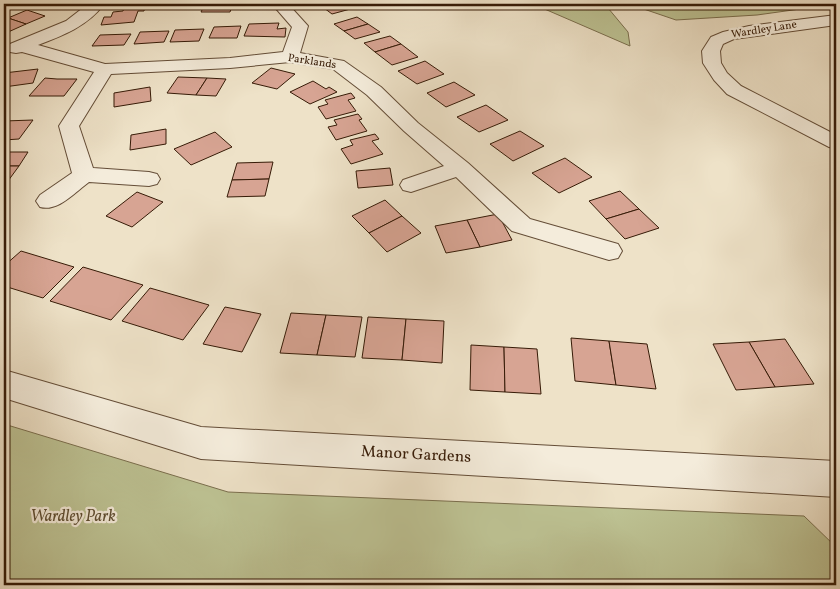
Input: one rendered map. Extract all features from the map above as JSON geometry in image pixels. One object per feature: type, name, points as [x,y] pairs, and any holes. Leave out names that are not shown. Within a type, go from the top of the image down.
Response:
[{"type":"street","points":[[12,50],[73,24],[93,9],[96,4]]},
{"type":"street","points":[[280,4],[300,26],[290,57]]},
{"type":"street","name":"Wardley Lane","points":[[836,20],[750,30],[729,35],[717,41],[711,51],[712,63],[720,76],[734,90],[836,143]]},
{"type":"street","name":"Parklands","points":[[12,50],[105,69],[230,63],[290,57],[338,64],[374,91],[410,128],[460,168],[521,225],[609,251]]},
{"type":"street","points":[[84,175],[68,126],[105,69]]},
{"type":"street","points":[[411,185],[460,168]]},
{"type":"street","points":[[48,201],[84,175],[149,179]]},
{"type":"street","name":"Manor Gardens","points":[[4,384],[201,443],[836,479]]},
{"type":"green space","points":[[533,4],[598,4],[608,8],[628,32],[630,46]]},
{"type":"green space","points":[[629,4],[836,4],[757,15],[676,20]]},
{"type":"green space","name":"Wardley Park","points":[[4,424],[228,492],[804,516],[836,547],[836,585],[4,585]]},
{"type":"building","points":[[205,4],[233,4],[230,12],[201,12]]},
{"type":"building","points":[[348,4],[354,8],[332,14],[324,8]]},
{"type":"building","points":[[145,6],[144,11],[138,11],[134,22],[101,25],[104,17],[111,17],[113,12],[123,11],[124,8]]},
{"type":"building","points":[[27,10],[45,16],[26,24],[8,18]]},
{"type":"building","points":[[357,17],[368,24],[344,31],[334,24]]},
{"type":"building","points":[[8,18],[26,24],[6,33],[4,32],[4,20]]},
{"type":"building","points":[[279,23],[277,29],[286,28],[285,37],[244,36],[249,24]]},
{"type":"building","points":[[368,24],[380,32],[355,39],[344,31]]},
{"type":"building","points":[[241,26],[237,38],[209,38],[214,27]]},
{"type":"building","points":[[204,29],[199,41],[170,42],[175,30]]},
{"type":"building","points":[[169,31],[164,42],[134,44],[140,32]]},
{"type":"building","points":[[131,34],[124,45],[92,46],[100,35]]},
{"type":"building","points":[[390,36],[401,44],[375,52],[364,43]]},
{"type":"building","points":[[401,44],[418,57],[392,65],[375,52]]},
{"type":"building","points":[[425,61],[444,74],[417,84],[398,71]]},
{"type":"building","points":[[271,68],[295,74],[277,89],[252,83]]},
{"type":"building","points":[[38,69],[33,83],[4,87],[4,73]]},
{"type":"building","points":[[178,77],[207,78],[196,95],[167,93]]},
{"type":"building","points":[[45,78],[77,79],[64,96],[29,96]]},
{"type":"building","points":[[207,78],[226,79],[216,96],[196,95]]},
{"type":"building","points":[[313,81],[326,89],[329,87],[337,92],[310,104],[290,92]]},
{"type":"building","points":[[454,82],[475,95],[446,107],[427,93]]},
{"type":"building","points":[[150,87],[151,101],[114,107],[114,93]]},
{"type":"building","points":[[351,93],[355,98],[348,100],[356,111],[326,119],[318,107],[328,104],[325,100]]},
{"type":"building","points":[[486,105],[508,120],[479,132],[457,117]]},
{"type":"building","points":[[358,114],[362,119],[359,120],[367,131],[336,140],[328,127],[337,125],[334,120]]},
{"type":"building","points":[[33,120],[19,139],[4,140],[4,121]]},
{"type":"building","points":[[166,129],[166,144],[130,150],[131,135]]},
{"type":"building","points":[[520,131],[544,146],[513,161],[490,144]]},
{"type":"building","points":[[215,132],[232,147],[191,165],[174,149]]},
{"type":"building","points":[[375,134],[379,139],[372,141],[383,154],[351,164],[341,149],[353,145],[350,140]]},
{"type":"building","points":[[4,152],[28,152],[19,166],[4,166]]},
{"type":"building","points":[[565,158],[592,177],[559,193],[532,173]]},
{"type":"building","points":[[273,162],[269,179],[232,180],[237,163]]},
{"type":"building","points":[[4,166],[19,166],[8,181],[4,181]]},
{"type":"building","points":[[390,168],[393,185],[358,188],[356,171]]},
{"type":"building","points":[[269,179],[265,196],[227,197],[232,180]]},
{"type":"building","points":[[620,191],[639,209],[606,219],[589,201]]},
{"type":"building","points":[[137,192],[163,202],[132,227],[106,216]]},
{"type":"building","points":[[385,200],[402,216],[369,233],[352,216]]},
{"type":"building","points":[[639,209],[659,228],[625,239],[606,219]]},
{"type":"building","points":[[498,214],[512,240],[480,247],[467,220]]},
{"type":"building","points":[[402,216],[421,233],[387,252],[369,233]]},
{"type":"building","points":[[467,220],[480,247],[446,253],[435,226]]},
{"type":"building","points":[[21,251],[74,267],[43,298],[4,286],[4,266]]},
{"type":"building","points":[[83,267],[143,285],[111,320],[50,301]]},
{"type":"building","points":[[150,288],[209,305],[183,340],[122,321]]},
{"type":"building","points":[[225,307],[261,314],[242,352],[203,344]]},
{"type":"building","points":[[291,313],[326,315],[317,355],[280,353]]},
{"type":"building","points":[[326,315],[362,317],[355,357],[317,355]]},
{"type":"building","points":[[368,317],[406,319],[402,360],[362,358]]},
{"type":"building","points":[[406,319],[444,321],[442,363],[402,360]]},
{"type":"building","points":[[571,338],[609,341],[616,385],[575,381]]},
{"type":"building","points":[[785,339],[814,384],[775,387],[749,342]]},
{"type":"building","points":[[609,341],[647,344],[656,389],[616,385]]},
{"type":"building","points":[[749,342],[775,387],[736,390],[713,344]]},
{"type":"building","points":[[471,345],[504,347],[505,392],[470,390]]},
{"type":"building","points":[[504,347],[537,349],[541,394],[505,392]]}]
